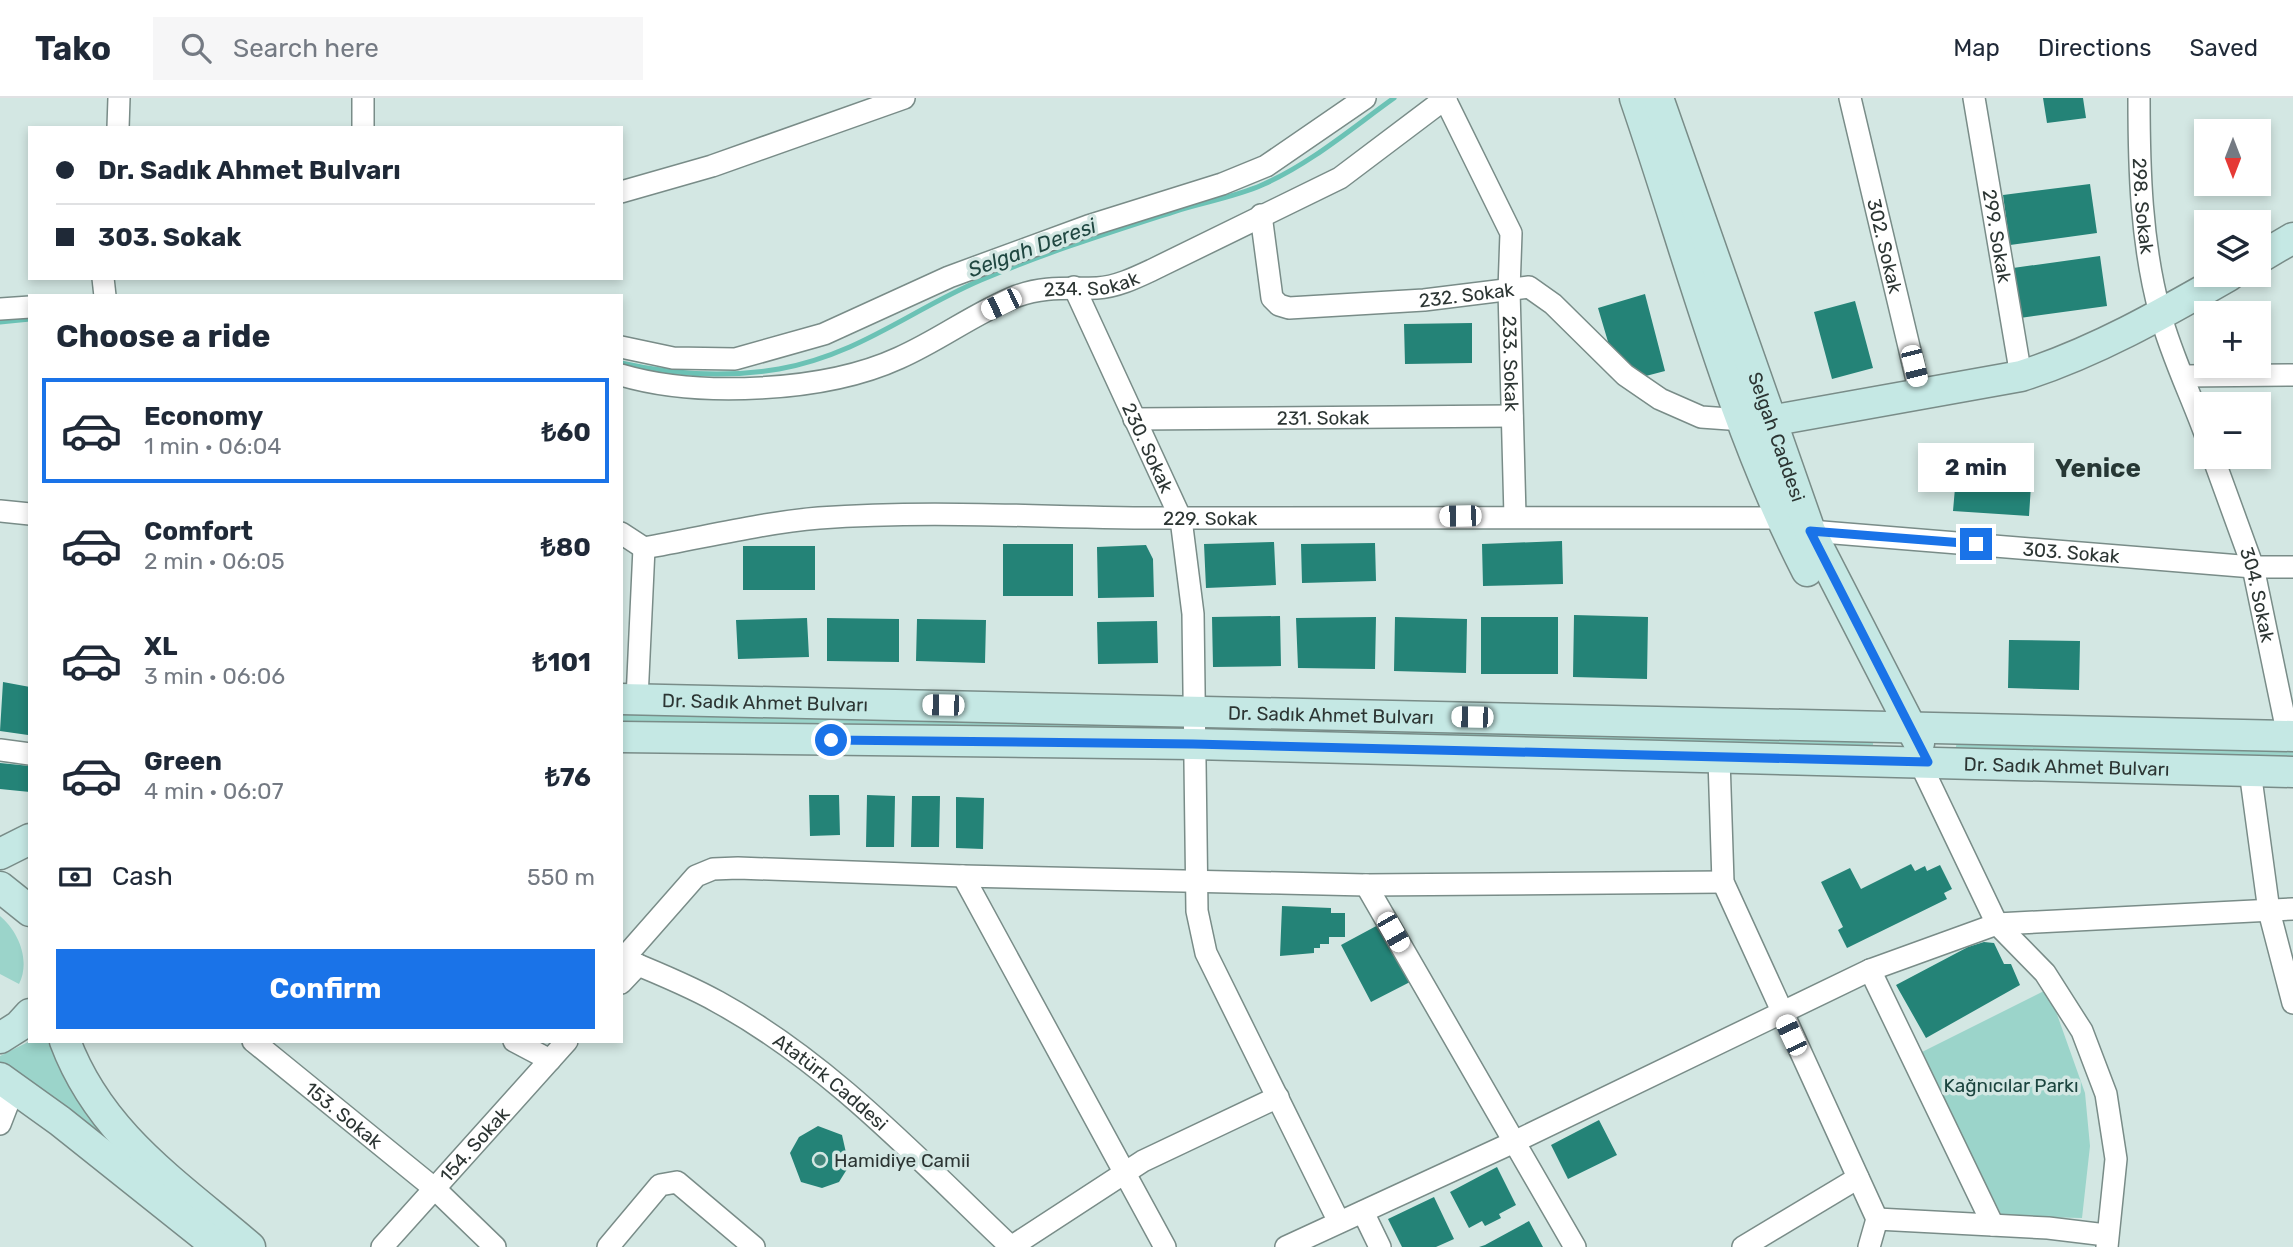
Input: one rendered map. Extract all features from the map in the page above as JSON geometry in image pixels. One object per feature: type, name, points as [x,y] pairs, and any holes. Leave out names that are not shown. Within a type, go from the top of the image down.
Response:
[{"type":"main road","name":"Selgah Caddesi","points":[[1635,98],[1756,421],[1900,727]]},
{"type":"main road","name":"Selgah Caddesi","points":[[1658,98],[1756,421],[1780,518],[1918,761]]},
{"type":"main road","points":[[2271,251],[2293,238]]},
{"type":"main road","points":[[1756,421],[2021,376],[2096,348],[2209,287]]},
{"type":"main road","name":"Dr. Sadık Ahmet Bulvarı","points":[[629,699],[2291,736]]},
{"type":"main road","name":"Dr. Sadık Ahmet Bulvarı","points":[[623,737],[1193,744],[2293,772]]},
{"type":"main road","points":[[0,854],[28,840]]},
{"type":"main road","points":[[0,887],[12,893],[28,909]]},
{"type":"main road","points":[[0,1038],[19,1026],[28,1016]]},
{"type":"main road","points":[[66,1043],[76,1071],[93,1099],[124,1138],[250,1247]]},
{"type":"main road","points":[[7,1083],[90,1144],[218,1247]]},
{"type":"street","points":[[118,126],[119,98]]},
{"type":"street","points":[[363,98],[363,126]]},
{"type":"street","points":[[623,191],[712,166],[904,98]]},
{"type":"street","points":[[623,347],[673,358],[735,359],[824,334],[949,277],[1088,226],[1222,184],[1266,166],[1365,98]]},
{"type":"street","name":"302. Sokak","points":[[1850,98],[1920,393]]},
{"type":"street","name":"299. Sokak","points":[[1974,98],[2021,376]]},
{"type":"street","name":"298. Sokak","points":[[2138,98],[2140,181],[2150,269],[2160,315]]},
{"type":"street","name":"234. Sokak","points":[[623,375],[641,380],[760,388],[800,386],[846,377],[899,358],[1018,296],[1046,288],[1098,288],[1126,282],[1261,215],[1314,193],[1340,178],[1445,99]]},
{"type":"street","name":"233. Sokak","points":[[1445,99],[1511,233],[1509,290],[1515,516]]},
{"type":"street","name":"232. Sokak","points":[[1261,215],[1272,298],[1279,305],[1289,307],[1424,300],[1529,287],[1538,292],[1625,375],[1660,399],[1701,417],[1756,421]]},
{"type":"street","name":"230. Sokak","points":[[1074,287],[1181,519],[1193,614],[1196,911],[1206,953],[1339,1222]]},
{"type":"street","points":[[0,309],[28,307]]},
{"type":"street","points":[[2160,315],[2194,403]]},
{"type":"street","points":[[2184,376],[2293,375]]},
{"type":"street","name":"231. Sokak","points":[[1134,419],[1512,416]]},
{"type":"street","name":"304. Sokak","points":[[2217,469],[2253,567],[2291,736]]},
{"type":"street","points":[[0,511],[28,514]]},
{"type":"street","name":"229. Sokak","points":[[644,548],[760,525],[819,518],[1018,514],[1181,519],[1515,516],[1780,518]]},
{"type":"street","name":"303. Sokak","points":[[1810,531],[2253,567],[2293,567]]},
{"type":"street","points":[[623,534],[644,548],[629,699]]},
{"type":"street","points":[[0,750],[28,754]]},
{"type":"street","points":[[1720,759],[1723,882],[1877,1219],[1869,1247]]},
{"type":"street","points":[[1877,1219],[1993,1225],[2107,1241],[2116,1158],[2106,1094],[2075,1019],[2045,973],[1997,924],[1918,761]]},
{"type":"street","points":[[2250,771],[2269,911],[2293,1003]]},
{"type":"street","points":[[627,961],[696,876],[713,869],[738,867],[963,876],[1195,879],[1366,885],[1723,882]]},
{"type":"street","points":[[963,876],[1165,1247]]},
{"type":"street","points":[[1366,885],[1575,1247]]},
{"type":"street","points":[[1286,1247],[1514,1142],[1780,1011],[1870,970],[1997,924],[2293,909]]},
{"type":"street","name":"Atatürk Caddesi","points":[[627,961],[718,1002],[818,1070],[863,1105],[1011,1247]]},
{"type":"street","points":[[1870,970],[1993,1225]]},
{"type":"street","name":"153. Sokak","points":[[255,1043],[435,1189],[495,1247]]},
{"type":"street","points":[[518,1043],[550,1060]]},
{"type":"street","name":"154. Sokak","points":[[382,1247],[565,1043]]},
{"type":"street","points":[[0,1124],[7,1083]]},
{"type":"street","points":[[1011,1247],[1143,1161],[1278,1097]]},
{"type":"street","points":[[1743,1247],[1858,1178]]},
{"type":"street","points":[[608,1247],[660,1185],[677,1182],[754,1247]]},
{"type":"street","points":[[1363,1212],[1380,1247]]},
{"type":"green space","points":[[623,713],[1181,722],[1181,733],[623,725]]},
{"type":"green space","points":[[1207,723],[1873,738],[1873,758],[1206,733]]},
{"type":"green space","points":[[1957,741],[2293,750],[2293,763],[1955,752]]},
{"type":"green space","points":[[0,916],[21,947],[24,965],[19,984],[0,974]]},
{"type":"green space","name":"Kağnıcılar Parkı","points":[[2048,989],[2085,1093],[2090,1146],[2082,1218],[2002,1216],[1920,1053]]},
{"type":"green space","points":[[28,1042],[50,1043],[74,1096],[98,1129],[93,1134],[0,1067],[0,1056]]},
{"type":"building","points":[[2043,98],[2083,98],[2086,118],[2047,123]]},
{"type":"building","points":[[2090,184],[2097,233],[2010,245],[2003,195]]},
{"type":"building","points":[[2100,256],[2107,306],[2020,318],[2013,268]]},
{"type":"building","points":[[1645,294],[1665,371],[1642,377],[1614,362],[1598,308]]},
{"type":"building","points":[[1855,301],[1873,368],[1832,379],[1814,312]]},
{"type":"building","points":[[1472,323],[1472,363],[1405,364],[1404,324]]},
{"type":"building","points":[[1957,465],[2032,470],[2029,516],[1953,511]]},
{"type":"building","points":[[1562,541],[1563,584],[1483,586],[1482,544]]},
{"type":"building","points":[[1274,542],[1276,585],[1206,588],[1204,544]]},
{"type":"building","points":[[1375,543],[1376,581],[1302,583],[1301,544]]},
{"type":"building","points":[[1003,544],[1073,544],[1073,596],[1003,596]]},
{"type":"building","points":[[1146,545],[1153,559],[1154,597],[1098,598],[1097,547]]},
{"type":"building","points":[[743,546],[815,546],[815,590],[743,590]]},
{"type":"building","points":[[1574,615],[1648,617],[1647,679],[1573,677]]},
{"type":"building","points":[[1280,616],[1281,666],[1213,667],[1212,617]]},
{"type":"building","points":[[1376,617],[1375,669],[1298,668],[1296,618]]},
{"type":"building","points":[[1395,617],[1467,619],[1466,673],[1394,671]]},
{"type":"building","points":[[1481,617],[1558,617],[1558,674],[1481,674]]},
{"type":"building","points":[[807,618],[809,657],[738,659],[736,620]]},
{"type":"building","points":[[827,618],[899,619],[899,662],[827,661]]},
{"type":"building","points":[[917,619],[986,620],[985,663],[916,661]]},
{"type":"building","points":[[1157,621],[1158,663],[1098,664],[1097,622]]},
{"type":"building","points":[[2009,640],[2080,641],[2079,690],[2008,688]]},
{"type":"building","points":[[3,682],[28,687],[28,735],[0,731]]},
{"type":"building","points":[[0,763],[28,766],[28,792],[0,789]]},
{"type":"building","points":[[809,795],[839,795],[840,835],[810,836]]},
{"type":"building","points":[[867,795],[895,796],[894,847],[866,847]]},
{"type":"building","points":[[912,796],[940,796],[939,847],[911,847]]},
{"type":"building","points":[[956,797],[984,798],[983,849],[956,848]]},
{"type":"building","points":[[1911,864],[1915,871],[1925,866],[1927,871],[1940,865],[1952,889],[1944,893],[1947,899],[1847,948],[1838,930],[1843,927],[1821,882],[1850,868],[1861,889]]},
{"type":"building","points":[[1282,906],[1331,908],[1331,913],[1345,913],[1345,937],[1329,937],[1329,944],[1320,944],[1320,948],[1314,948],[1314,953],[1280,956]]},
{"type":"building","points":[[1380,924],[1410,982],[1371,1002],[1341,945]]},
{"type":"building","points":[[1984,942],[1994,943],[2004,964],[2011,964],[2020,985],[1926,1038],[1896,985],[1968,947]]},
{"type":"building","points":[[1599,1120],[1617,1155],[1568,1179],[1551,1145]]},
{"type":"building","name":"Hamidiye Camii","points":[[818,1126],[842,1135],[849,1166],[839,1182],[822,1188],[801,1182],[790,1153],[799,1137]]},
{"type":"building","points":[[1497,1167],[1516,1205],[1499,1214],[1501,1218],[1485,1226],[1482,1221],[1469,1228],[1450,1192]]},
{"type":"building","points":[[1434,1197],[1454,1239],[1436,1247],[1402,1247],[1388,1219]]},
{"type":"building","points":[[1529,1221],[1543,1247],[1479,1247],[1485,1245]]},
{"type":"waterway","name":"Selgah Deresi","points":[[623,363],[680,373],[739,374],[779,369],[835,353],[955,292],[1005,270],[1102,235],[1262,185],[1314,156],[1394,98]]},
{"type":"waterway","name":"Selgah Deresi","points":[[0,322],[28,319]]},
{"type":"place","name":"Hamidiye Camii","points":[[820,1160]]},
{"type":"district","name":"Yenice","points":[[2098,468]]},
{"type":"route","points":[[831,740],[1193,744],[1928,762],[1810,531],[1976,544]]}]
